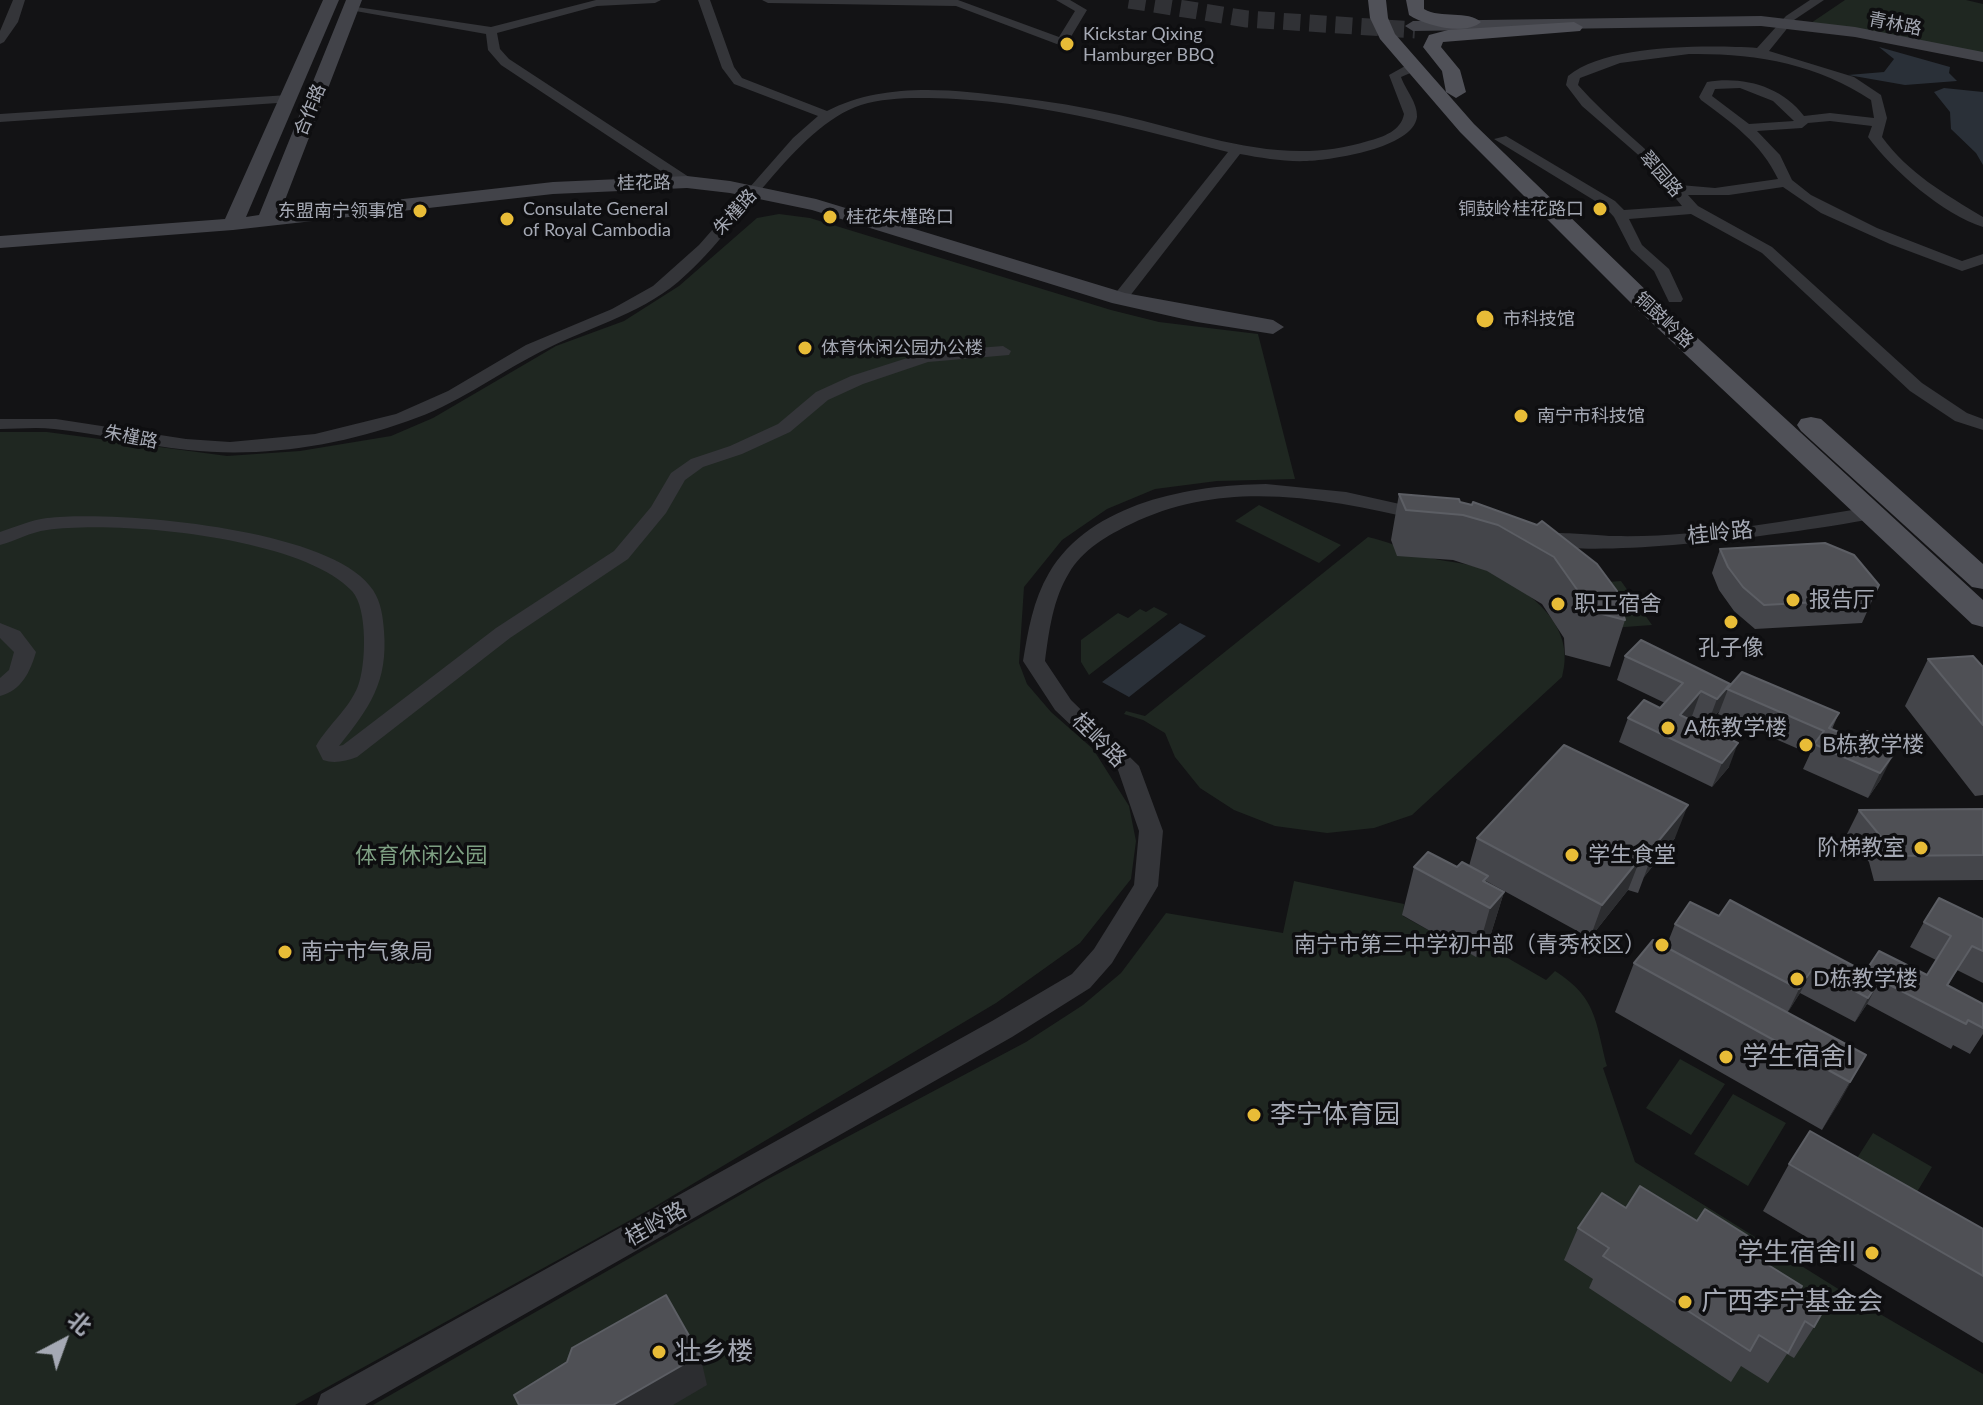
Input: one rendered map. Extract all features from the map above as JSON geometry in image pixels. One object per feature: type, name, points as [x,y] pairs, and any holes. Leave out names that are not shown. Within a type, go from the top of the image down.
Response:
[{"type":"main road","name":"铜鼓岭路","points":[[1377,0],[1379,18],[1386,35],[1411,68],[1467,128],[1637,295],[1983,617]]},
{"type":"main road","name":"铜鼓岭路","points":[[1400,0],[1400,20],[1407,34],[1456,92],[1538,177],[1983,580]]},
{"type":"main road","points":[[1415,0],[1417,13],[1441,21],[1535,20],[1578,25]]},
{"type":"main road","points":[[1456,92],[1451,70],[1432,47],[1435,39],[1578,25]]},
{"type":"main road","points":[[1790,436],[1820,432]]},
{"type":"street","points":[[0,40],[12,22],[19,0]]},
{"type":"street","points":[[233,224],[331,0]]},
{"type":"street","points":[[352,5],[491,31],[597,3],[655,0]]},
{"type":"street","points":[[704,0],[728,68],[738,81],[829,116]]},
{"type":"street","points":[[768,0],[957,3],[1062,42],[1081,10],[1062,0]]},
{"type":"street","points":[[1760,52],[1785,25],[1818,0]]},
{"type":"street","name":"合作路","points":[[267,220],[352,5]]},
{"type":"street","name":"青林路","points":[[1414,28],[1785,25],[1983,60]]},
{"type":"street","points":[[491,31],[494,50],[505,62],[687,182]]},
{"type":"street","name":"翠园路","points":[[1760,52],[1717,49],[1640,56],[1598,64],[1574,76],[1572,85],[1587,103],[1648,156],[1682,198],[1767,250],[1916,387],[1961,417],[1983,425]]},
{"type":"street","points":[[1760,52],[1850,80],[1877,98],[1880,123],[1875,137],[1905,174],[1983,223]]},
{"type":"street","name":"朱槿路","points":[[0,424],[52,424],[174,445],[230,447],[288,443],[405,417],[453,396],[518,356],[636,304],[662,288],[804,135],[852,103],[891,96],[947,94],[1090,112],[1236,150],[1306,158],[1356,152],[1400,132],[1409,121],[1411,111],[1395,81],[1400,71],[1411,68]]},
{"type":"street","points":[[1880,123],[1830,117],[1801,120],[1772,95],[1745,85],[1711,85],[1705,97],[1745,128],[1776,160],[1785,182],[1800,193],[1857,224],[1962,266],[1983,279]]},
{"type":"street","points":[[0,118],[288,99]]},
{"type":"street","points":[[1745,128],[1802,124],[1801,120]]},
{"type":"street","points":[[1501,139],[1615,210],[1636,247],[1661,269],[1675,299]]},
{"type":"street","points":[[1120,298],[1236,150]]},
{"type":"street","name":"桂花路","points":[[0,242],[233,224],[553,188],[687,182],[816,205],[1120,298],[1273,327]]},
{"type":"street","points":[[1615,210],[1682,198],[1689,192],[1733,192],[1785,182]]},
{"type":"street","points":[[1962,266],[1983,259]]},
{"type":"street","points":[[0,539],[45,524],[110,521],[269,542],[334,567],[364,590],[374,620],[370,684],[327,746],[331,755],[349,752],[503,633],[621,555],[659,509],[678,477],[697,463],[736,450],[784,428],[822,396],[857,380],[926,357],[1003,351]]},
{"type":"street","name":"桂岭路","points":[[333,1405],[1002,1029],[1081,981],[1103,956],[1146,886],[1151,831],[1148,818],[1128,766],[1063,705],[1034,661],[1042,614],[1060,571],[1091,538],[1135,512],[1185,494],[1240,488],[1295,490],[1361,500],[1450,521]]},
{"type":"street","name":"桂岭路","points":[[1523,536],[1566,542],[1612,543],[1872,513]]},
{"type":"street","points":[[0,630],[13,636],[25,652],[19,673],[0,689]]},
{"type":"green space","points":[[1845,0],[1966,0],[1983,4],[1983,53],[1811,23]]},
{"type":"green space","name":"体育休闲公园","points":[[779,214],[810,218],[1111,310],[1159,322],[1258,334],[1295,479],[1217,481],[1155,489],[1107,509],[1062,540],[1024,587],[1019,663],[1027,684],[1051,712],[1093,749],[1129,806],[1136,841],[1131,879],[1080,943],[996,1003],[654,1207],[295,1405],[0,1405],[0,432],[47,432],[227,456],[300,451],[391,436],[433,418],[556,346],[624,321],[679,286],[757,218]]},
{"type":"green space","points":[[1259,505],[1341,545],[1319,563],[1235,521]]},
{"type":"green space","points":[[1368,537],[1429,558],[1480,568],[1519,589],[1546,612],[1556,626],[1563,641],[1565,658],[1562,677],[1412,815],[1374,828],[1327,833],[1275,826],[1234,810],[1200,788],[1175,757],[1165,733],[1143,720],[1124,714],[1126,711],[1145,716]]},
{"type":"green space","points":[[1621,581],[1652,625],[1611,628],[1581,584]]},
{"type":"green space","points":[[1154,607],[1168,614],[1089,675],[1081,662],[1081,640],[1118,613],[1128,618],[1140,609],[1146,612]]},
{"type":"green space","name":"李宁体育园","points":[[1294,881],[1404,904],[1403,916],[1475,956],[1485,945],[1546,980],[1555,971],[1569,981],[1592,1011],[1607,1066],[1603,1068],[1635,1162],[1856,1300],[1983,1374],[1983,1405],[373,1405],[768,1179],[1026,1042],[1083,1005],[1121,973],[1166,913],[1283,933]]},
{"type":"green space","points":[[1680,1059],[1725,1084],[1691,1135],[1646,1108]]},
{"type":"green space","points":[[1733,1094],[1786,1123],[1748,1186],[1694,1154]]},
{"type":"green space","points":[[1873,1133],[1932,1167],[1893,1232],[1833,1196]]},
{"type":"shaded area","points":[[1879,47],[1950,67],[1949,73],[1957,81],[1905,85],[1848,75],[1884,72],[1894,59]]},
{"type":"shaded area","points":[[1944,88],[1983,92],[1983,165],[1976,153],[1951,129],[1950,112],[1934,92]]},
{"type":"shaded area","points":[[1180,623],[1206,636],[1129,697],[1102,682]]},
{"type":"building","points":[[1399,494],[1459,499],[1460,502],[1472,505],[1473,502],[1537,525],[1542,521],[1597,564],[1617,591],[1625,620],[1579,608],[1578,591],[1554,557],[1498,525],[1463,515],[1406,510]]},
{"type":"building","points":[[1825,543],[1854,555],[1879,585],[1872,599],[1764,605],[1743,587],[1728,567],[1720,549]]},
{"type":"building","points":[[1641,640],[1730,684],[1717,699],[1701,691],[1680,715],[1738,743],[1722,763],[1628,718],[1644,700],[1660,708],[1683,683],[1625,656]]},
{"type":"building","points":[[1973,656],[1983,667],[1983,725],[1928,659]]},
{"type":"building","points":[[1742,672],[1839,713],[1829,728],[1860,741],[1867,731],[1884,738],[1877,748],[1893,755],[1880,773],[1814,744],[1824,731],[1727,689]]},
{"type":"building","name":"学生食堂","points":[[1564,745],[1688,805],[1651,850],[1650,860],[1641,857],[1602,905],[1477,838]]},
{"type":"building","points":[[1983,809],[1983,855],[1886,856],[1882,838],[1859,810]]},
{"type":"building","points":[[1428,852],[1457,867],[1462,862],[1488,876],[1483,881],[1504,892],[1490,908],[1414,867]]},
{"type":"building","points":[[1939,898],[1983,919],[1983,951],[1972,946],[1947,985],[1983,1004],[1983,1028],[1968,1020],[1966,1024],[1880,980],[1868,998],[1813,968],[1799,989],[1675,924],[1690,902],[1719,916],[1730,900],[1865,972],[1879,951],[1927,975],[1951,936],[1924,922]]},
{"type":"building","points":[[1653,940],[1866,1055],[1850,1082],[1634,963]]},
{"type":"building","points":[[1810,1131],[1983,1229],[1983,1276],[1789,1164]]},
{"type":"building","points":[[1640,1186],[1697,1221],[1705,1209],[1748,1236],[1741,1248],[1802,1286],[1797,1295],[1823,1311],[1814,1327],[1805,1321],[1788,1353],[1759,1335],[1750,1351],[1603,1256],[1609,1248],[1578,1228],[1602,1193],[1626,1208]]},
{"type":"building","points":[[666,1295],[700,1355],[613,1405],[519,1405],[514,1395],[567,1362],[572,1348]]},
{"type":"tunnel","points":[[1129,0],[1247,19],[1415,30]]},
{"type":"place","name":"Kickstar Qixing Hamburger BBQ","points":[[1067,44]]},
{"type":"place","name":"铜鼓岭桂花路口","points":[[1600,209]]},
{"type":"place","name":"东盟南宁领事馆","points":[[420,211]]},
{"type":"place","name":"桂花朱槿路口","points":[[830,217]]},
{"type":"place","name":"Consulate General of Royal Cambodia","points":[[507,219]]},
{"type":"place","name":"市科技馆","points":[[1485,319]]},
{"type":"place","name":"体育休闲公园办公楼","points":[[805,348]]},
{"type":"place","name":"南宁市科技馆","points":[[1521,416]]},
{"type":"place","name":"报告厅","points":[[1793,600]]},
{"type":"place","name":"职工宿舍","points":[[1558,604]]},
{"type":"place","name":"孔子像","points":[[1731,622]]},
{"type":"place","name":"A栋教学楼","points":[[1668,728]]},
{"type":"place","name":"B栋教学楼","points":[[1806,745]]},
{"type":"place","name":"阶梯教室","points":[[1921,848]]},
{"type":"place","name":"学生食堂","points":[[1572,855]]},
{"type":"place","name":"南宁市第三中学初中部（青秀校区）","points":[[1662,945]]},
{"type":"place","name":"南宁市气象局","points":[[285,952]]},
{"type":"place","name":"D栋教学楼","points":[[1797,979]]},
{"type":"place","name":"学生宿舍I","points":[[1726,1057]]},
{"type":"place","name":"李宁体育园","points":[[1254,1115]]},
{"type":"place","name":"学生宿舍II","points":[[1872,1253]]},
{"type":"place","name":"广西李宁基金会","points":[[1685,1302]]},
{"type":"place","name":"壮乡楼","points":[[659,1352]]}]
